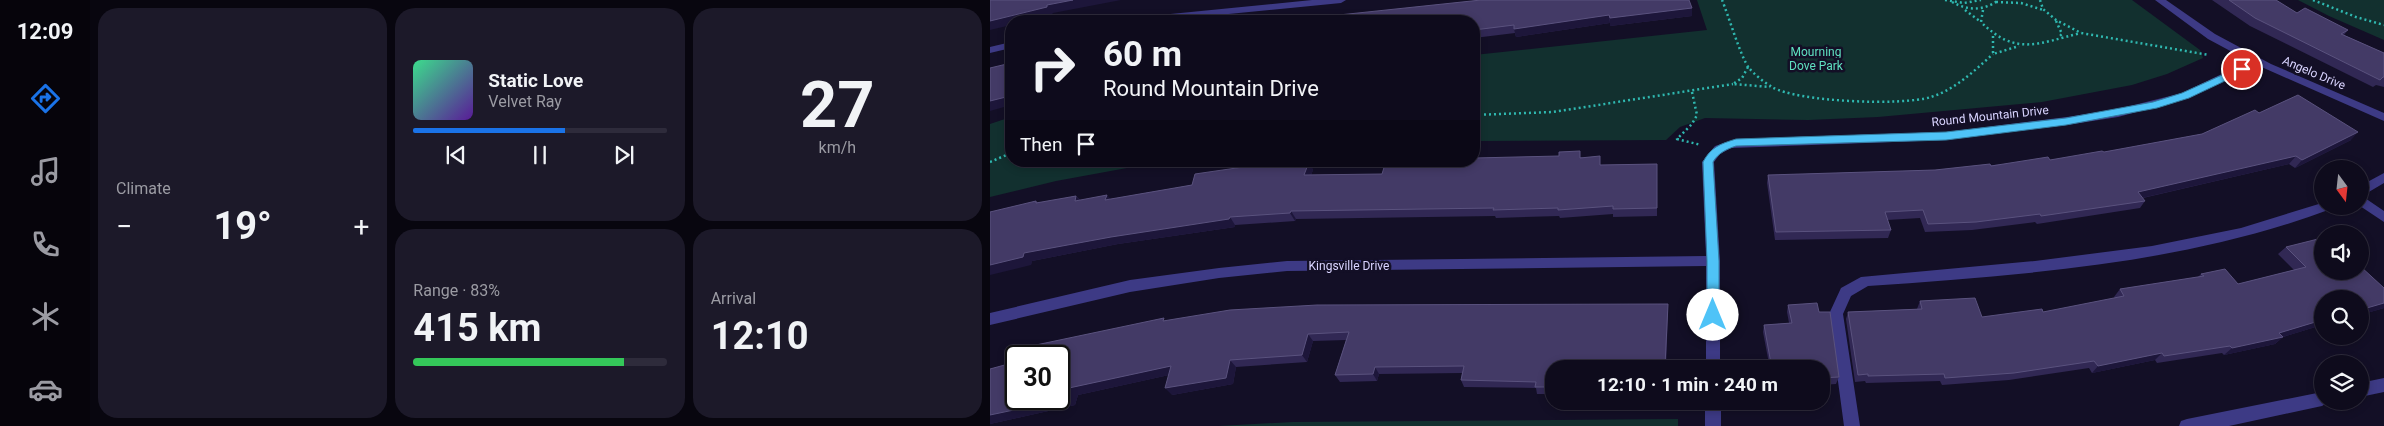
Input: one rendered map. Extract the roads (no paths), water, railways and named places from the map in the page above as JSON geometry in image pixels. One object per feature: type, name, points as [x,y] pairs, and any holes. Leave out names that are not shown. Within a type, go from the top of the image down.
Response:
[{"type":"street","points":[[1178,15],[1275,3],[1341,0]]},
{"type":"street","name":"Angelo Drive","points":[[2160,0],[2194,24],[2256,62],[2384,117]]},
{"type":"street","points":[[990,50],[1005,47]]},
{"type":"street","name":"Round Mountain Drive","points":[[1713,261],[1708,162],[1718,149],[1736,143],[1946,136],[2118,113],[2185,96],[2256,62]]},
{"type":"street","points":[[2369,186],[2384,177]]},
{"type":"street","points":[[2369,206],[2384,217]]},
{"type":"street","points":[[1852,426],[1836,314],[1840,301],[1846,292],[1856,285],[1866,281],[1992,272],[2155,251],[2264,228],[2314,211]]},
{"type":"street","points":[[1713,261],[1713,360]]},
{"type":"street","name":"Kingsville Drive","points":[[990,319],[1130,286],[1219,273],[1287,266],[1713,261]]},
{"type":"street","points":[[2369,388],[2384,385]]},
{"type":"street","points":[[2187,426],[2209,424],[2314,401]]},
{"type":"street","points":[[1713,410],[1713,426]]},
{"type":"park label","name":"Mourning Dove Park","points":[[1816,59]]}]
